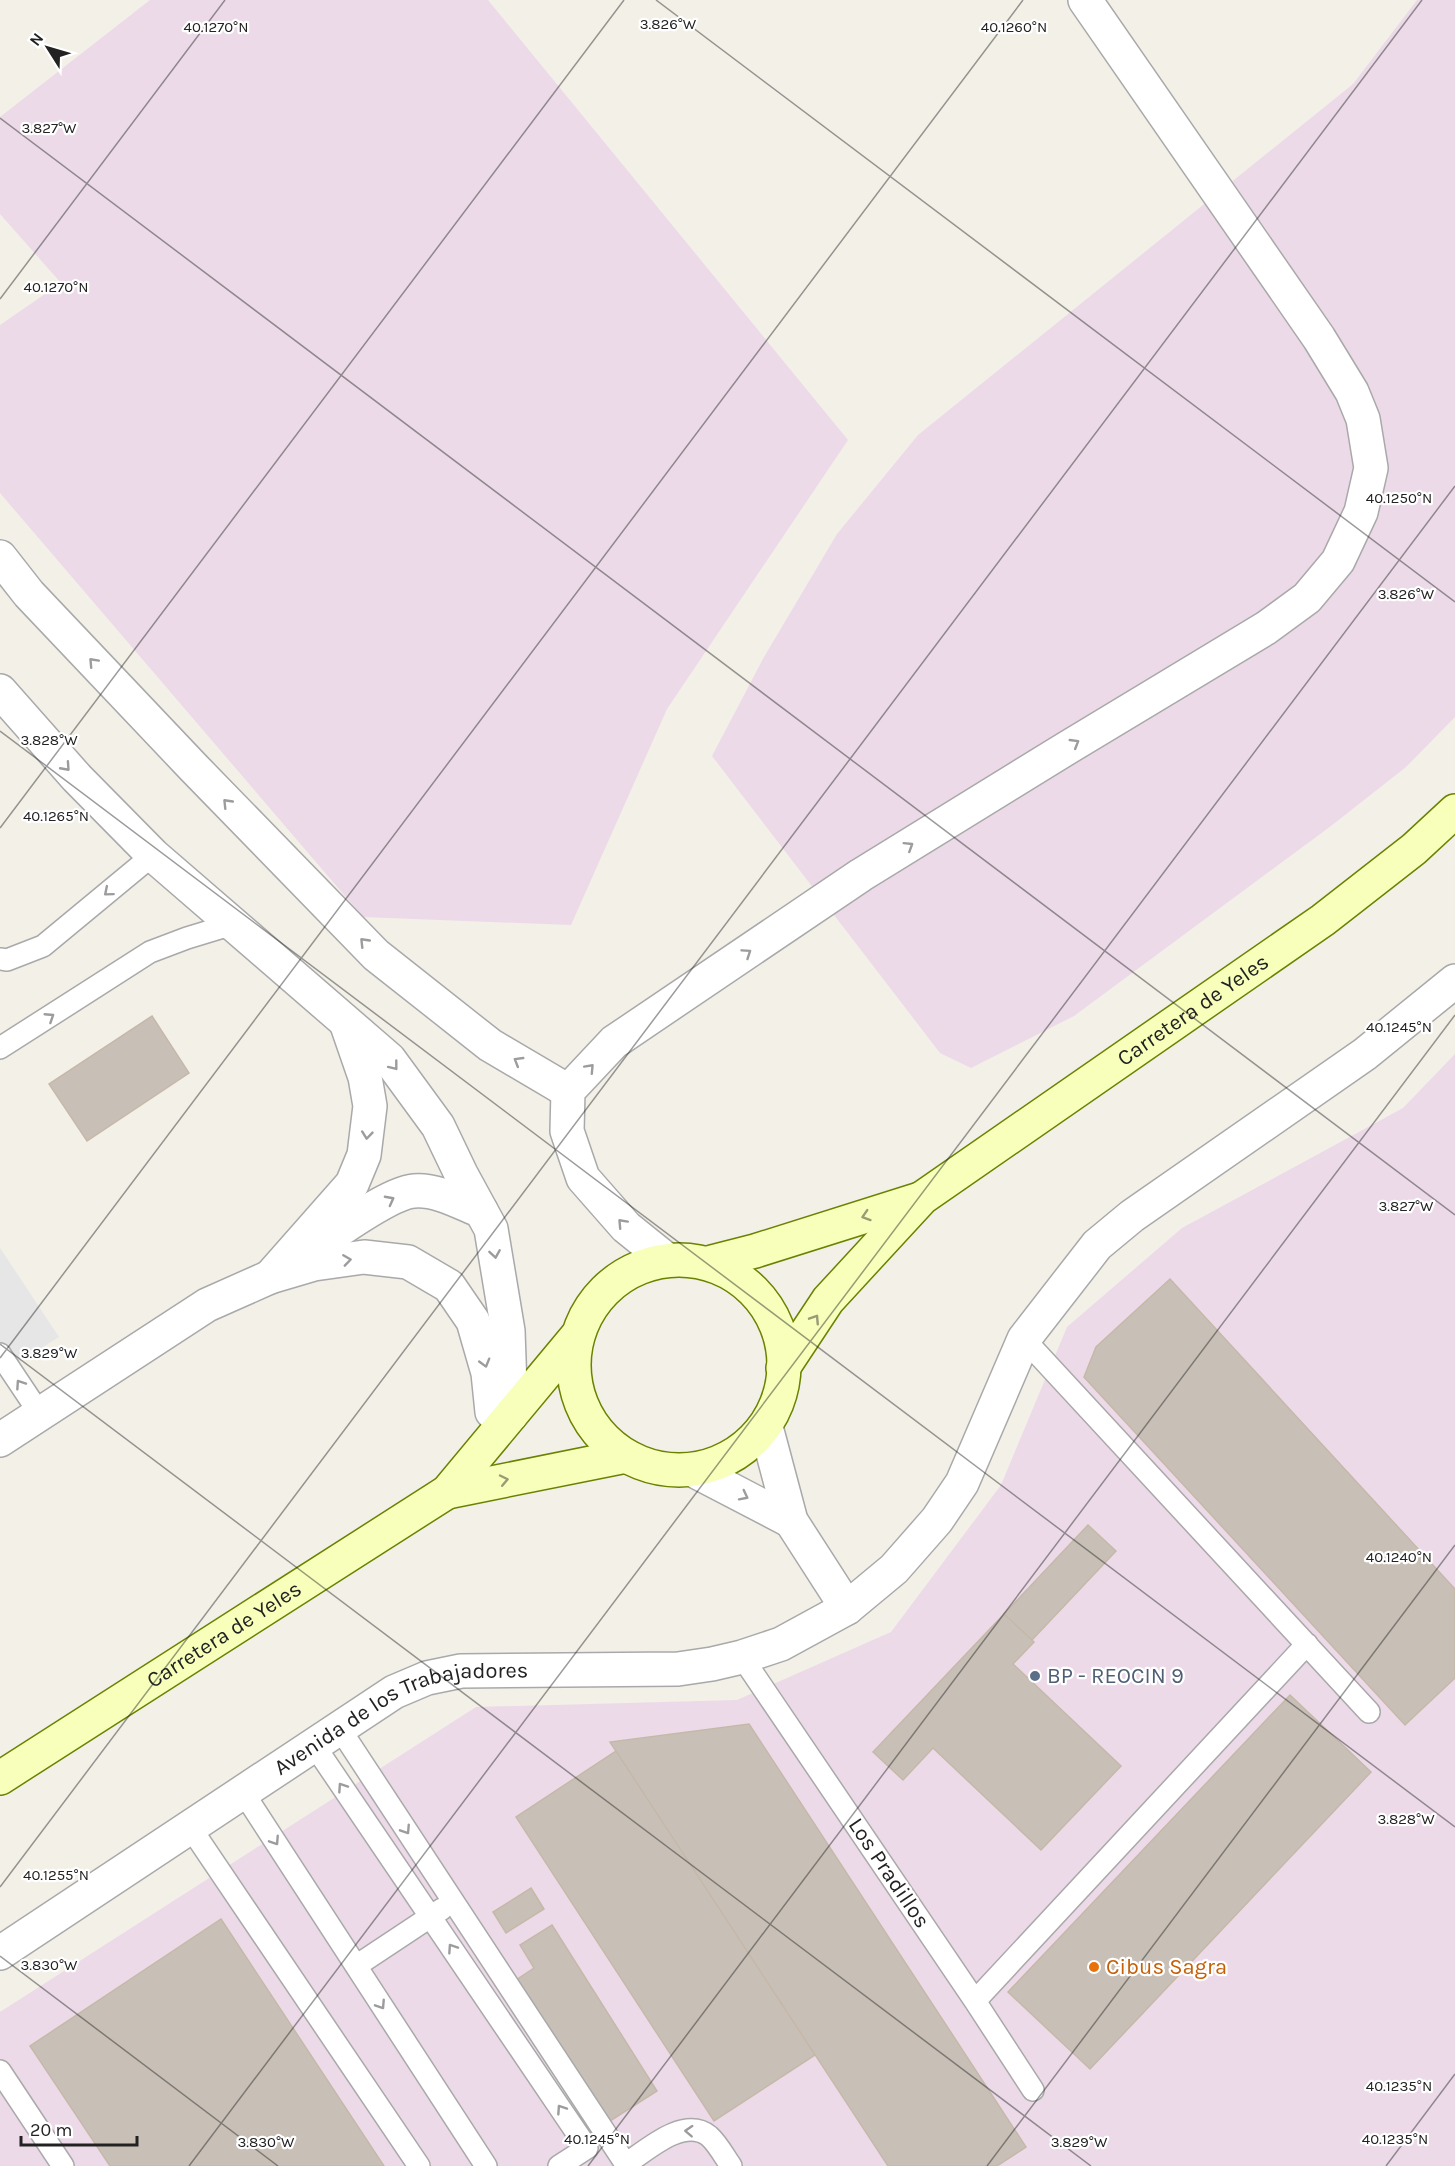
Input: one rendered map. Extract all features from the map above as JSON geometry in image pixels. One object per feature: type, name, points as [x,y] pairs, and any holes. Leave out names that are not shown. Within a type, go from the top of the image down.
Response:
[{"type":"main road","name":"Carretera de Yeles","points":[[783,1368],[828,1300],[922,1198],[1323,920],[1414,849],[1455,811]]},
{"type":"main road","name":"Carretera de Yeles","points":[[712,1262],[755,1251],[922,1198]]},
{"type":"main road","points":[[667,1260],[712,1262],[744,1281],[763,1300],[779,1332],[783,1368],[766,1427],[745,1450],[697,1472],[662,1472],[621,1456],[578,1403],[576,1337],[596,1299],[631,1270],[667,1260]]},
{"type":"main road","name":"Carretera de Yeles","points":[[0,1778],[447,1492],[576,1337]]},
{"type":"main road","name":"Carretera de Yeles","points":[[447,1492],[621,1456]]},
{"type":"street","points":[[667,1260],[626,1227],[583,1178],[567,1131],[568,1091],[614,1042],[861,875],[1266,628],[1307,598],[1338,561],[1361,512],[1371,468],[1363,419],[1352,392],[1318,338],[1085,0]]},
{"type":"street","points":[[0,557],[29,594],[376,955],[490,1045],[568,1091]]},
{"type":"street","points":[[0,692],[77,778],[153,855],[389,1059],[438,1126],[491,1229],[508,1331],[503,1425]]},
{"type":"street","name":"Avenida de los Trabajadores","points":[[0,1953],[394,1692],[427,1678],[461,1671],[678,1669],[712,1664],[781,1644],[847,1608],[894,1569],[937,1520],[962,1483],[1024,1339],[1097,1245],[1132,1216],[1365,1054],[1455,981]]},
{"type":"street","points":[[270,1277],[352,1184],[364,1155],[370,1106],[366,1077],[345,1022]]},
{"type":"street","points":[[270,1277],[352,1221],[397,1196],[414,1191],[432,1192],[481,1211]]},
{"type":"street","points":[[0,1440],[207,1305],[270,1277],[314,1264],[364,1257],[408,1262],[449,1286],[473,1321],[503,1425]]},
{"type":"street","points":[[766,1427],[791,1521],[847,1608]]},
{"type":"street","points":[[697,1472],[791,1521]]},
{"type":"lane","points":[[0,959],[7,960],[43,946],[153,855]]},
{"type":"lane","points":[[0,1048],[150,952],[232,924]]},
{"type":"lane","points":[[1024,1339],[1369,1712]]},
{"type":"lane","points":[[0,1354],[40,1414]]},
{"type":"lane","points":[[975,2001],[1307,1644]]},
{"type":"lane","name":"Los Pradillos","points":[[742,1657],[1033,2090]]},
{"type":"lane","points":[[327,1737],[453,1902],[626,2165],[678,2130],[692,2129],[706,2134],[716,2143],[731,2166]]},
{"type":"lane","points":[[327,1737],[431,1917],[587,2148],[559,2166]]},
{"type":"lane","points":[[243,1792],[486,2166]]},
{"type":"lane","points":[[190,1827],[418,2166]]},
{"type":"lane","points":[[356,1966],[453,1902]]},
{"type":"lane","points":[[0,2071],[63,2166]]},
{"type":"shaded area","points":[[150,0],[488,0],[848,440],[667,709],[571,925],[363,917],[0,493],[0,325],[61,283],[0,214],[0,117]]},
{"type":"shaded area","points":[[1417,0],[1455,0],[1455,717],[1406,767],[1331,826],[1074,1016],[971,1068],[940,1053],[712,756],[764,657],[837,534],[918,435],[1353,84]]},
{"type":"shaded area","points":[[1455,1054],[1455,2166],[0,2166],[0,2012],[476,1707],[737,1700],[891,1632],[1001,1485],[1067,1327],[1182,1228],[1403,1108]]},
{"type":"shaded area","points":[[0,1248],[59,1337],[0,1374]]},
{"type":"building","points":[[152,1016],[189,1073],[87,1141],[49,1084]]},
{"type":"building","points":[[1170,1279],[1455,1589],[1455,1678],[1405,1725],[1084,1377],[1096,1347]]},
{"type":"building","points":[[1088,1525],[1116,1551],[1032,1640],[1004,1614]]},
{"type":"building","points":[[1004,1614],[1034,1642],[1013,1664],[1121,1766],[1041,1850],[933,1748],[903,1780],[873,1752]]},
{"type":"building","points":[[1290,1695],[1371,1772],[1090,2069],[1008,1992]]},
{"type":"building","points":[[749,1724],[1026,2147],[997,2166],[888,2166],[610,1742]]},
{"type":"building","points":[[616,1751],[815,2055],[714,2121],[516,1817]]},
{"type":"building","points":[[531,1888],[544,1909],[506,1933],[493,1912]]},
{"type":"building","points":[[221,1919],[384,2166],[110,2166],[30,2046]]},
{"type":"building","points":[[552,1925],[657,2091],[607,2123],[516,1980],[534,1968],[520,1945]]},
{"type":"place","name":"BP - REOCIN 9","points":[[1035,1676]]},
{"type":"place","name":"Cibus Sagra","points":[[1094,1967]]}]
